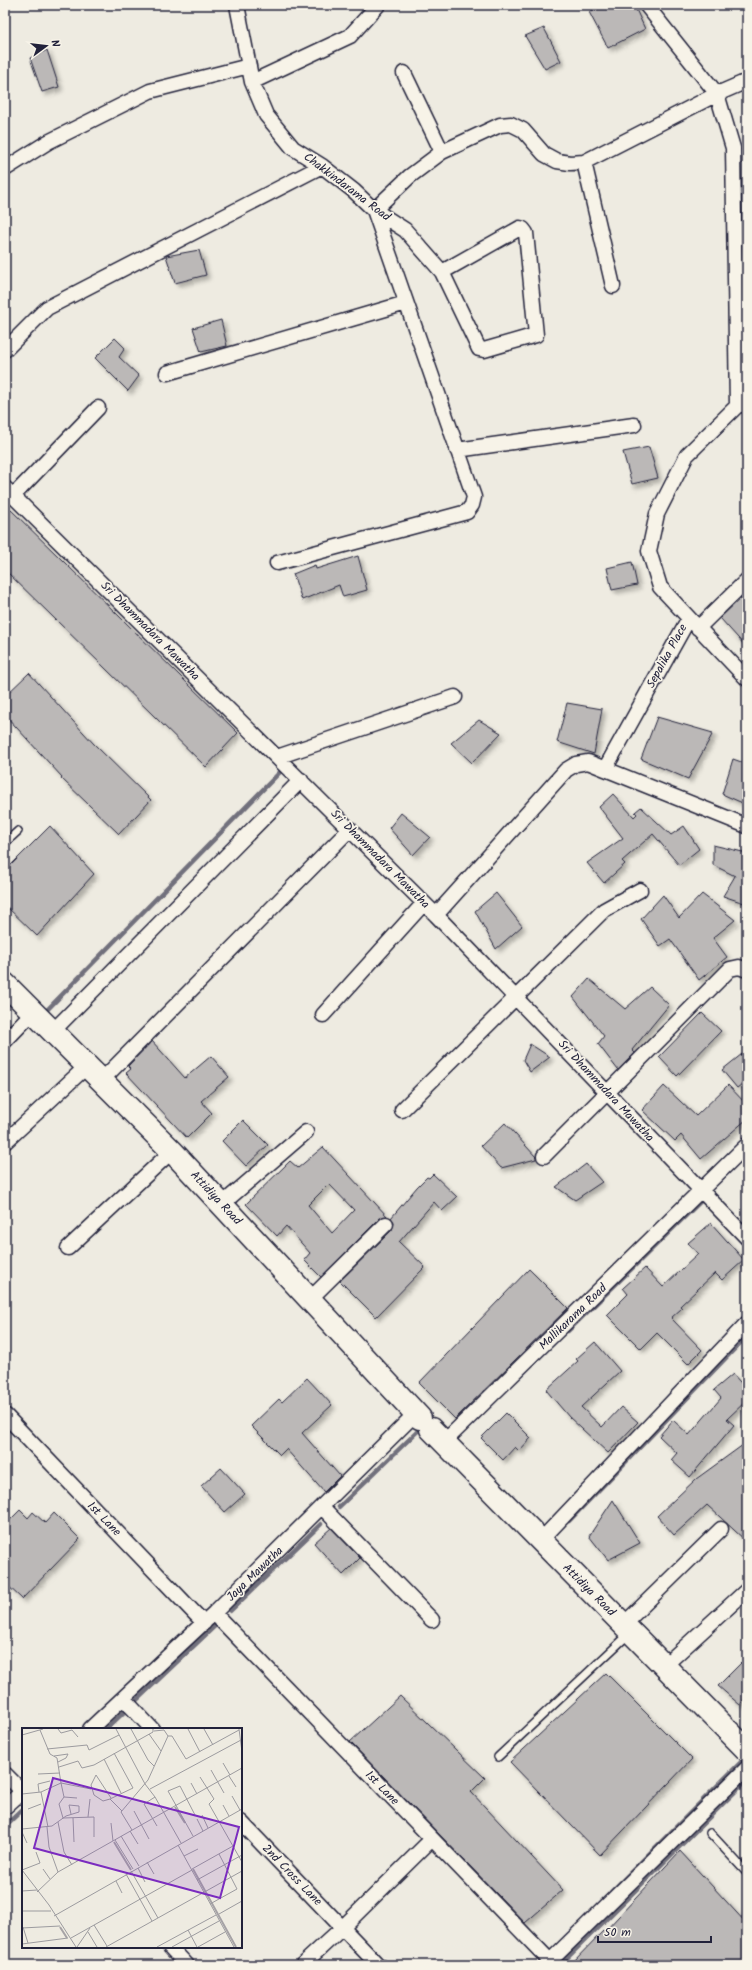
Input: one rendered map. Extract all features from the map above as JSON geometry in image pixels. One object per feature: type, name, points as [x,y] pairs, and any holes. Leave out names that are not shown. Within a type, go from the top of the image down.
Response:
[{"type":"main road","name":"Attidiya Road","points":[[5,984],[172,1151],[428,1426],[747,1750]]},
{"type":"street","name":"Chakkindarama Road","points":[[237,5],[252,82],[266,115],[293,148],[322,166],[354,191],[374,210],[405,230],[442,272],[479,349],[484,350],[536,335],[537,330],[524,229],[520,228],[442,272]]},
{"type":"street","points":[[252,82],[350,36],[378,5]]},
{"type":"street","points":[[646,5],[717,94],[733,148],[742,405],[687,455],[657,514],[649,551],[660,587],[688,618]]},
{"type":"street","points":[[5,169],[48,142],[150,91],[249,66]]},
{"type":"street","points":[[404,73],[442,152]]},
{"type":"street","points":[[277,563],[467,512],[472,505],[474,497],[374,210],[410,176],[442,152],[500,125],[511,124],[522,130],[544,154],[557,161],[584,162],[717,94],[747,81]]},
{"type":"street","points":[[584,162],[613,286]]},
{"type":"street","points":[[5,350],[47,308],[322,166]]},
{"type":"street","points":[[167,373],[406,303]]},
{"type":"street","points":[[9,492],[98,408]]},
{"type":"street","points":[[457,450],[634,425]]},
{"type":"street","name":"Sri Dhammadara Mawatha","points":[[9,492],[436,915],[747,1238]]},
{"type":"street","points":[[698,628],[747,580]]},
{"type":"street","name":"Sepalika Place","points":[[605,769],[688,618],[747,679]]},
{"type":"street","points":[[277,757],[455,697]]},
{"type":"street","points":[[436,915],[566,770],[576,764],[588,762],[747,826]]},
{"type":"street","points":[[53,1031],[301,780]]},
{"type":"street","points":[[5,1142],[95,1073],[350,829]]},
{"type":"street","points":[[402,1110],[515,996],[604,910],[640,890]]},
{"type":"street","points":[[323,1015],[424,903]]},
{"type":"street","points":[[544,1156],[609,1093],[730,969],[738,967],[747,970]]},
{"type":"street","points":[[5,1041],[34,1012]]},
{"type":"street","points":[[221,1205],[306,1132]]},
{"type":"street","name":"Mallikarama Road","points":[[428,1426],[701,1191],[747,1145]]},
{"type":"street","points":[[68,1248],[172,1151]]},
{"type":"street","points":[[310,1299],[386,1224]]},
{"type":"street","points":[[540,1540],[747,1323]]},
{"type":"street","name":"1st Lane","points":[[5,1415],[204,1623]]},
{"type":"street","name":"Jaya Mawatha","points":[[91,1728],[204,1623],[322,1507],[428,1426]]},
{"type":"street","points":[[322,1507],[432,1620]]},
{"type":"street","points":[[627,1628],[721,1529]]},
{"type":"street","points":[[664,1666],[747,1590]]},
{"type":"street","name":"1st Lane","points":[[214,1613],[432,1839],[548,1963]]},
{"type":"street","points":[[123,1698],[151,1728]]},
{"type":"street","points":[[548,1963],[747,1768]]},
{"type":"street","points":[[5,1774],[22,1790]]},
{"type":"street","points":[[5,1808],[22,1792]]},
{"type":"street","name":"2nd Cross Lane","points":[[242,1823],[378,1965]]},
{"type":"street","points":[[302,1965],[342,1928],[432,1839]]},
{"type":"street","points":[[171,1948],[188,1965]]},
{"type":"lane","points":[[5,843],[18,831]]},
{"type":"lane","points":[[498,1757],[627,1628]]},
{"type":"lane","points":[[710,1833],[747,1873]]},
{"type":"building","points":[[604,5],[634,5],[645,29],[608,48],[589,12]]},
{"type":"building","points":[[544,28],[561,61],[545,69],[525,36]]},
{"type":"building","points":[[47,50],[59,87],[42,92],[30,58]]},
{"type":"building","points":[[199,250],[206,275],[175,283],[166,256]]},
{"type":"building","points":[[221,320],[227,346],[201,352],[193,328]]},
{"type":"building","points":[[115,338],[125,348],[119,357],[139,376],[128,391],[95,358]]},
{"type":"building","points":[[649,447],[658,478],[632,484],[623,452]]},
{"type":"building","points":[[5,504],[238,733],[206,767],[5,570]]},
{"type":"building","points":[[358,556],[367,590],[343,597],[339,585],[302,600],[293,574],[315,565],[316,569]]},
{"type":"building","points":[[632,562],[637,585],[612,590],[607,568]]},
{"type":"building","points":[[747,592],[747,648],[720,618]]},
{"type":"building","points":[[29,673],[94,744],[151,800],[119,834],[61,778],[62,777],[5,715],[5,696]]},
{"type":"building","points":[[567,703],[602,709],[594,754],[557,742]]},
{"type":"building","points":[[657,717],[713,733],[688,779],[641,759]]},
{"type":"building","points":[[479,720],[501,733],[472,763],[451,743]]},
{"type":"building","points":[[733,759],[747,764],[747,805],[722,794]]},
{"type":"building","points":[[613,794],[634,817],[637,814],[635,812],[641,807],[671,835],[684,826],[699,849],[679,865],[653,834],[622,861],[625,864],[604,883],[587,863],[623,838],[599,807]]},
{"type":"building","points":[[401,813],[430,837],[413,855],[389,828]]},
{"type":"building","points":[[50,826],[94,874],[37,936],[5,905],[5,871]]},
{"type":"building","points":[[713,845],[747,853],[747,904],[723,896],[735,876],[713,865]]},
{"type":"building","points":[[496,893],[522,926],[496,949],[475,911]]},
{"type":"building","points":[[702,894],[735,920],[713,938],[727,957],[699,980],[670,939],[660,946],[641,919],[663,895],[679,918]]},
{"type":"building","points":[[589,979],[625,1009],[650,987],[669,1005],[632,1050],[635,1053],[618,1070],[598,1044],[604,1036],[573,997]]},
{"type":"building","points":[[702,1013],[721,1031],[677,1076],[659,1057]]},
{"type":"building","points":[[152,1041],[185,1078],[211,1056],[229,1077],[201,1101],[212,1113],[187,1138],[126,1073],[131,1069],[128,1066]]},
{"type":"building","points":[[530,1044],[550,1057],[530,1072],[523,1060]]},
{"type":"building","points":[[747,1050],[747,1080],[737,1088],[722,1070]]},
{"type":"building","points":[[728,1085],[747,1105],[747,1119],[701,1159],[681,1135],[675,1141],[642,1110],[664,1086],[696,1116]]},
{"type":"building","points":[[243,1120],[268,1145],[246,1166],[222,1141]]},
{"type":"building","points":[[505,1123],[536,1157],[536,1159],[501,1168],[481,1146]]},
{"type":"building","points":[[323,1147],[387,1216],[380,1218],[321,1277],[304,1260],[310,1253],[286,1226],[277,1236],[246,1204],[290,1161],[298,1168]],"holes":[[[329,1184],[354,1210],[332,1233],[308,1205]]]},
{"type":"building","points":[[586,1164],[602,1182],[575,1200],[556,1187]]},
{"type":"building","points":[[433,1174],[457,1197],[442,1211],[434,1202],[399,1242],[425,1267],[376,1317],[340,1281],[392,1230],[394,1222],[391,1218],[417,1187],[427,1177],[429,1178]]},
{"type":"building","points":[[711,1223],[744,1260],[722,1280],[715,1273],[680,1306],[682,1308],[671,1318],[702,1350],[688,1364],[657,1333],[641,1349],[607,1315],[628,1294],[623,1288],[645,1268],[663,1287],[698,1254],[688,1243]]},
{"type":"building","points":[[529,1269],[568,1308],[455,1419],[419,1383]]},
{"type":"building","points":[[595,1342],[620,1371],[581,1407],[602,1427],[621,1407],[638,1422],[608,1453],[569,1417],[546,1390],[578,1361],[576,1359]]},
{"type":"building","points":[[733,1374],[747,1390],[747,1400],[727,1419],[734,1425],[690,1477],[671,1460],[677,1453],[659,1436],[673,1420],[689,1435],[721,1398],[714,1390]]},
{"type":"building","points":[[307,1378],[332,1405],[302,1433],[340,1476],[324,1492],[286,1449],[280,1455],[251,1426],[279,1399],[282,1402]]},
{"type":"building","points":[[506,1413],[531,1438],[519,1451],[515,1447],[503,1460],[481,1438]]},
{"type":"building","points":[[747,1442],[747,1542],[707,1505],[674,1535],[657,1516],[696,1479]]},
{"type":"building","points":[[221,1468],[245,1494],[225,1512],[201,1486]]},
{"type":"building","points":[[613,1500],[640,1543],[608,1560],[589,1536]]},
{"type":"building","points":[[20,1510],[28,1518],[33,1512],[45,1523],[54,1513],[80,1539],[22,1599],[5,1583],[5,1525]]},
{"type":"building","points":[[331,1528],[360,1558],[343,1575],[314,1543]]},
{"type":"building","points":[[747,1657],[747,1695],[740,1705],[718,1686]]},
{"type":"building","points":[[606,1673],[692,1759],[600,1855],[510,1762]]},
{"type":"building","points":[[400,1696],[485,1778],[471,1792],[563,1890],[525,1923],[350,1742]]},
{"type":"building","points":[[680,1851],[747,1924],[747,1965],[570,1965],[603,1931],[604,1932]]},
{"type":"waterway","points":[[46,1011],[282,770]]},
{"type":"waterway","points":[[568,1331],[700,1202]]},
{"type":"waterway","points":[[569,1521],[747,1336]]},
{"type":"waterway","points":[[339,1507],[424,1425]]},
{"type":"waterway","points":[[230,1611],[321,1524]]},
{"type":"waterway","points":[[107,1728],[220,1621]]},
{"type":"waterway","points":[[611,1892],[744,1759],[741,1756]]},
{"type":"waterway","points":[[560,1965],[747,1780]]},
{"type":"waterway","points":[[5,1826],[22,1810]]}]
